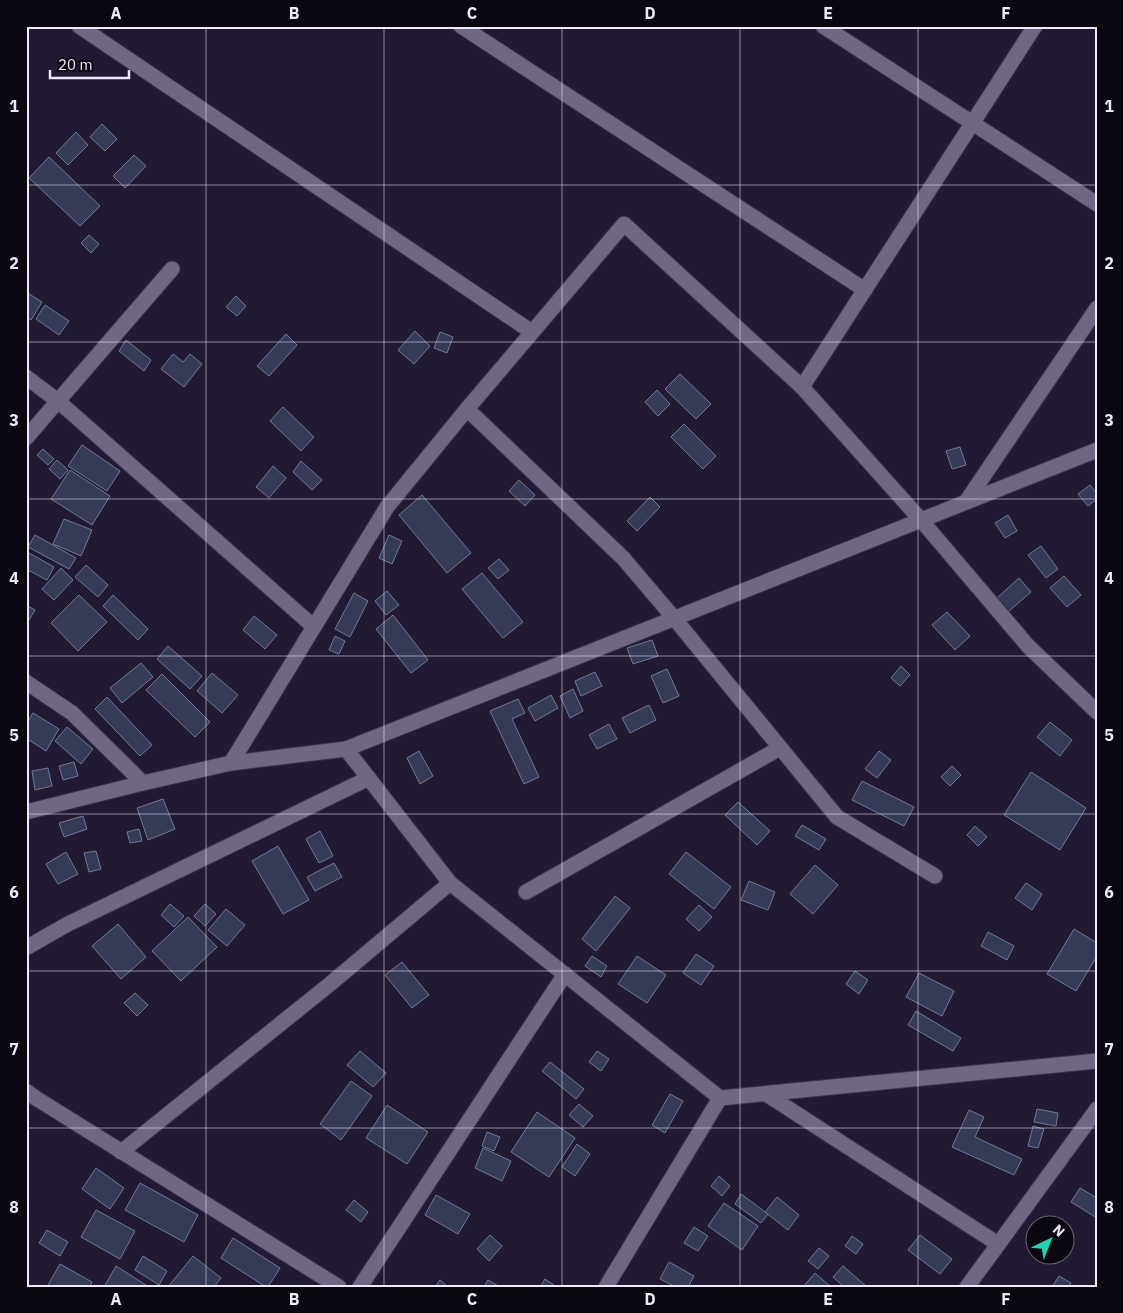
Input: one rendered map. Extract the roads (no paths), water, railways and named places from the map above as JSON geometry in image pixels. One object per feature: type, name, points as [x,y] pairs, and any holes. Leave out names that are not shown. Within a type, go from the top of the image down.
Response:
[{"type":"street","points":[[79,26],[532,332]]},
{"type":"street","points":[[461,26],[865,290]]},
{"type":"street","points":[[824,26],[1097,204]]},
{"type":"street","points":[[802,387],[1035,26]]},
{"type":"street","points":[[231,763],[387,507],[467,409],[624,224],[802,387],[921,520],[1028,646],[1097,712]]},
{"type":"street","points":[[26,438],[172,270]]},
{"type":"street","points":[[966,502],[1097,308]]},
{"type":"street","points":[[26,377],[58,401],[314,627]]},
{"type":"street","points":[[467,409],[623,558],[836,817],[935,876]]},
{"type":"street","points":[[26,812],[231,763],[346,749],[1097,450]]},
{"type":"street","points":[[26,682],[72,713],[143,783]]},
{"type":"street","points":[[526,892],[780,748]]},
{"type":"street","points":[[346,749],[450,883],[720,1098],[1097,1061]]},
{"type":"street","points":[[26,948],[66,925],[368,778]]},
{"type":"street","points":[[121,1152],[330,984],[450,883]]},
{"type":"street","points":[[360,1287],[564,974]]},
{"type":"street","points":[[766,1094],[998,1244]]},
{"type":"street","points":[[29,1097],[339,1287]]},
{"type":"street","points":[[606,1287],[720,1098]]},
{"type":"street","points":[[967,1287],[1097,1109]]}]
